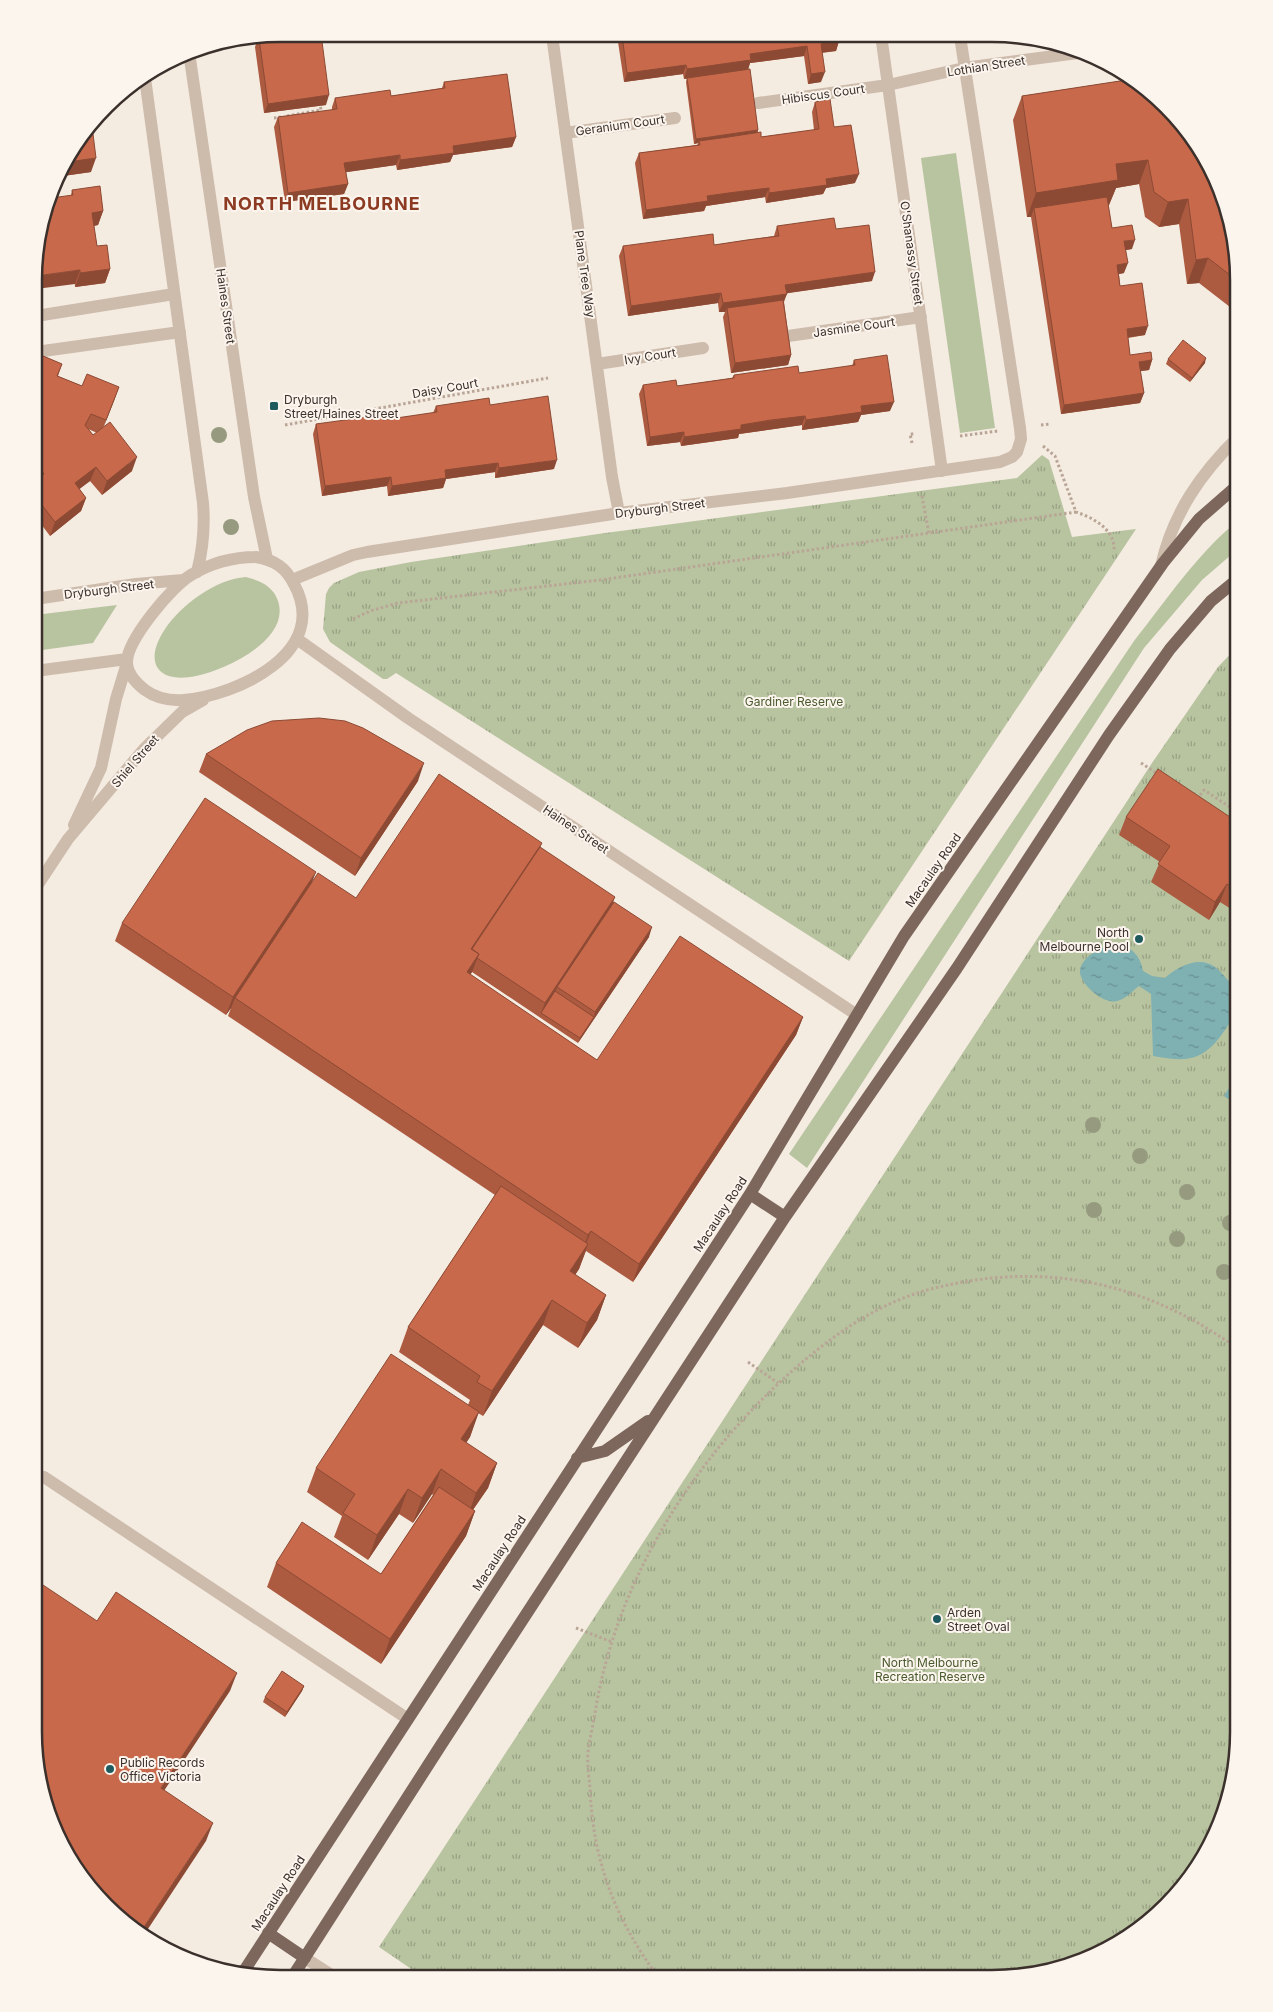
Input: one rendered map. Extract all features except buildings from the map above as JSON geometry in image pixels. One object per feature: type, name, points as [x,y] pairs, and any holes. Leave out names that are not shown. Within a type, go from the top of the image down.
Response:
[{"type":"main road","name":"Macaulay Road","points":[[247,1967],[750,1194],[904,936],[1161,566],[1198,518],[1230,491]]},
{"type":"main road","points":[[298,1970],[440,1745],[785,1217],[957,968],[1115,727],[1170,649],[1211,601],[1230,585]]},
{"type":"main road","points":[[750,1194],[785,1217]]},
{"type":"main road","points":[[577,1458],[605,1451],[654,1416]]},
{"type":"main road","points":[[268,1933],[305,1958]]},
{"type":"street","name":"Plane Tree Way","points":[[553,42],[612,477],[619,513]]},
{"type":"street","name":"O'Shanassy Street","points":[[882,42],[942,471]]},
{"type":"street","points":[[961,42],[1020,434]]},
{"type":"street","name":"Lothian Street","points":[[888,86],[964,68],[1067,54]]},
{"type":"street","name":"Haines Street","points":[[190,61],[254,497],[267,559]]},
{"type":"street","points":[[146,84],[205,523],[204,542],[197,572]]},
{"type":"street","name":"Hibiscus Court","points":[[758,103],[888,86]]},
{"type":"street","name":"Geranium Court","points":[[565,133],[675,118]]},
{"type":"street","points":[[42,315],[174,294]]},
{"type":"street","name":"Jasmine Court","points":[[788,336],[921,317]]},
{"type":"street","points":[[42,351],[180,332]]},
{"type":"street","name":"Ivy Court","points":[[597,364],[703,348]]},
{"type":"street","name":"Dryburgh Street","points":[[292,580],[353,555],[367,552],[619,513],[942,471],[1006,460],[1017,452],[1020,434]]},
{"type":"street","points":[[1161,566],[1166,543],[1183,504],[1202,475],[1230,445]]},
{"type":"street","points":[[237,558],[267,559],[280,565],[292,580],[302,607],[301,628],[298,639],[279,661],[264,672],[213,696],[173,701],[160,698],[149,693],[135,681],[129,672],[127,661],[134,644],[149,618],[184,580],[197,572],[237,558]]},
{"type":"street","name":"Dryburgh Street","points":[[42,598],[136,584],[184,580]]},
{"type":"street","name":"Haines Street","points":[[298,639],[416,724],[857,1015]]},
{"type":"street","points":[[42,670],[127,661]]},
{"type":"street","name":"Shiel Street","points":[[68,839],[101,768],[116,699],[127,661]]},
{"type":"street","name":"Shiel Street","points":[[42,878],[68,839],[156,736],[182,712],[213,696]]},
{"type":"street","points":[[44,1477],[408,1719]]},
{"type":"street","points":[[305,1958],[324,1970]]},
{"type":"path","points":[[274,118],[321,110],[319,101]]},
{"type":"path","name":"Daisy Court","points":[[285,425],[548,378]]},
{"type":"path","points":[[910,434],[938,439],[1020,434],[1051,424]]},
{"type":"path","points":[[1020,434],[1041,444],[1055,456],[1076,512]]},
{"type":"path","points":[[354,619],[398,604],[619,577],[1076,512],[1097,522],[1107,531],[1114,542],[1114,552]]},
{"type":"path","points":[[1141,763],[1165,778]]},
{"type":"path","points":[[1190,794],[1198,800],[1204,790],[1230,807]]},
{"type":"path","points":[[653,1970],[637,1948],[600,1866],[591,1811],[588,1754],[597,1698],[608,1651],[647,1558],[672,1514],[702,1469],[737,1426],[778,1383],[826,1343],[875,1310],[925,1291],[981,1279],[1036,1276],[1094,1283],[1135,1294],[1186,1316],[1230,1343]]},
{"type":"path","points":[[748,1362],[778,1383]]},
{"type":"path","points":[[576,1628],[612,1642]]},
{"type":"green space","points":[[956,153],[995,428],[960,433],[921,158]]},
{"type":"green space","name":"Gardiner Reserve","points":[[1042,455],[1049,460],[1072,537],[1136,529],[849,961],[396,673],[387,679],[383,679],[330,642],[323,629],[326,594],[329,588],[334,583],[359,572],[411,562],[598,534],[1017,478]]},
{"type":"green space","points":[[1230,527],[1230,556],[1202,580],[1144,648],[807,1168],[789,1154],[1134,641],[1196,562]]},
{"type":"green space","points":[[246,577],[257,580],[270,588],[278,601],[279,615],[275,628],[265,640],[253,651],[238,660],[208,673],[183,678],[172,677],[163,673],[158,668],[155,660],[155,651],[158,641],[172,620],[180,611],[211,588]]},
{"type":"green space","points":[[117,605],[93,643],[42,650],[42,614]]},
{"type":"green space","name":"North Melbourne Recreation Reserve","points":[[1230,654],[1230,1747],[1226,1778],[1218,1808],[1199,1851],[1172,1889],[1138,1920],[1098,1945],[1069,1957],[1039,1965],[993,1970],[413,1970],[379,1947],[1152,763],[1218,667]]},
{"type":"water","points":[[1113,944],[1129,948],[1137,955],[1143,971],[1152,976],[1165,978],[1176,970],[1195,962],[1202,962],[1215,967],[1230,982],[1230,1024],[1214,1044],[1198,1056],[1179,1059],[1153,1056],[1151,994],[1139,986],[1123,999],[1117,1001],[1106,1000],[1089,989],[1082,978],[1080,973],[1083,963],[1092,954]]},
{"type":"water","points":[[1230,1086],[1230,1100],[1224,1096]]},
{"type":"place","name":"Dryburgh Street/Haines Street","points":[[274,406]]},
{"type":"place","name":"North Melbourne Pool","points":[[1139,939]]},
{"type":"place","name":"Arden Street Oval","points":[[937,1619]]},
{"type":"place","name":"Public Records Office Victoria","points":[[110,1769]]},
{"type":"district","name":"NORTH MELBOURNE","points":[[322,203]]}]
